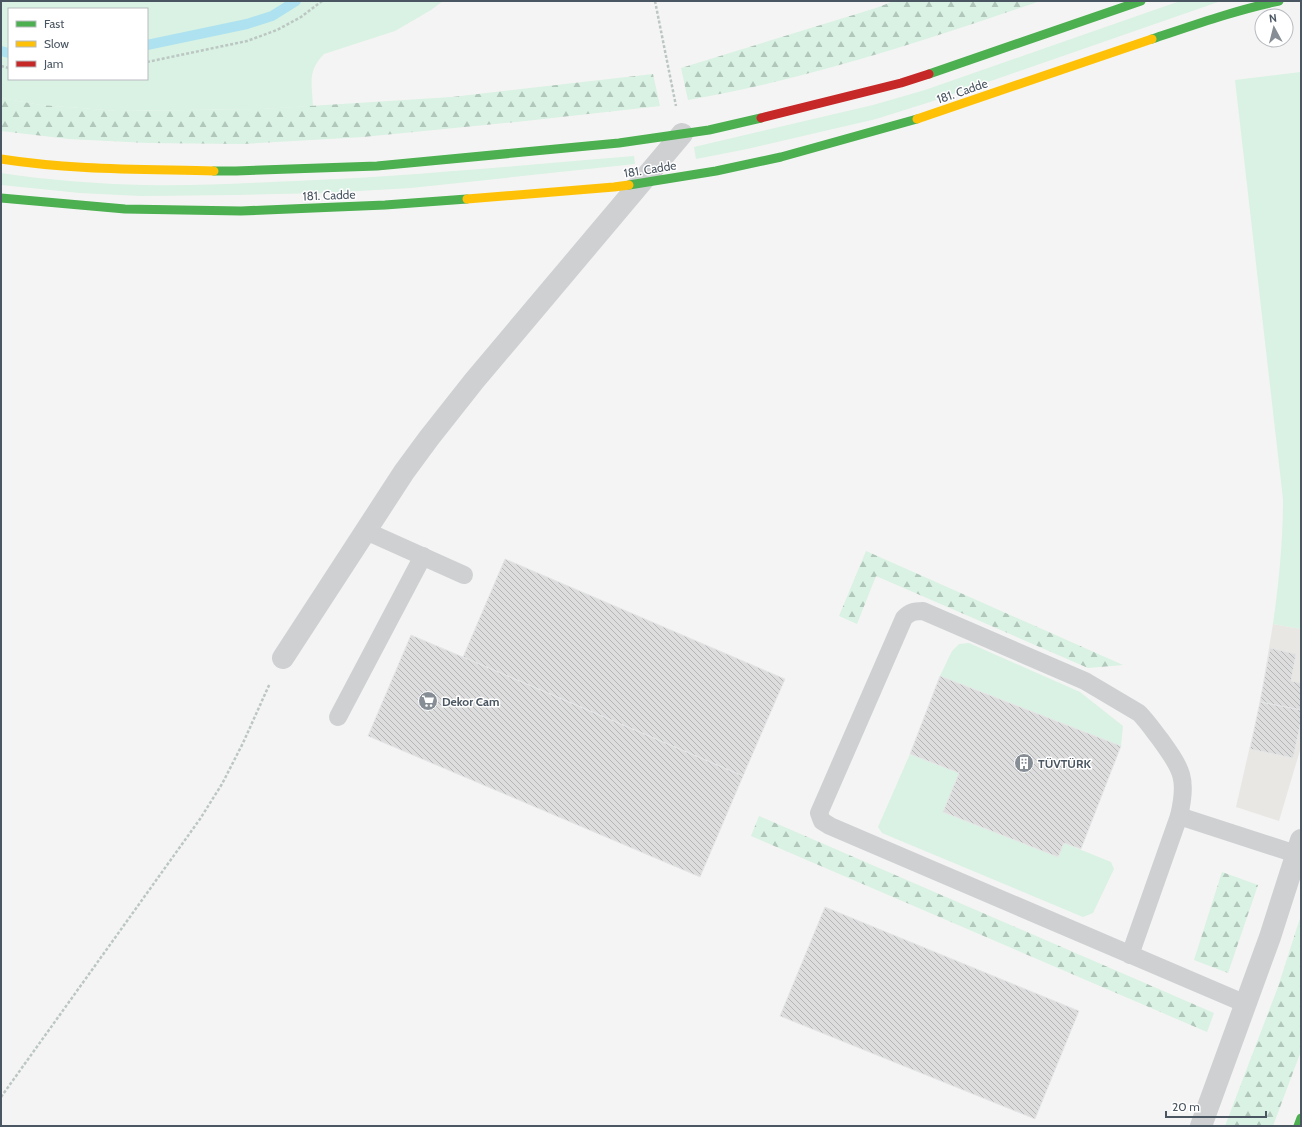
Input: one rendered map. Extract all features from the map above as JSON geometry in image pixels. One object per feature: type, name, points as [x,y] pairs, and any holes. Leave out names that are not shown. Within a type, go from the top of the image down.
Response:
[{"type":"main road","points":[[1,159],[21,162],[127,169],[236,171],[392,165],[611,144],[709,130],[808,108],[901,83],[1140,1]]},
{"type":"main road","name":"181. Cadde","points":[[1,198],[124,209],[241,211],[385,205],[606,187],[716,171],[781,157],[916,119],[1212,19],[1279,1]]},
{"type":"main road","points":[[1298,1126],[1301,1118]]},
{"type":"street","points":[[283,658],[404,472],[474,380],[682,134]]},
{"type":"street","points":[[1201,1126],[1270,937],[1299,847]]},
{"type":"lane","points":[[366,531],[464,575]]},
{"type":"lane","points":[[338,717],[423,556]]},
{"type":"lane","points":[[1130,955],[1179,816],[1184,788],[1182,775],[1176,761],[1139,713],[1085,681],[923,611],[909,613],[904,618],[819,813],[822,821],[830,826],[1130,955],[1246,1004]]},
{"type":"lane","points":[[1179,816],[1299,847]]},
{"type":"path","points":[[148,62],[247,41],[277,30],[301,16],[322,1]]},
{"type":"path","points":[[655,1],[682,134]]},
{"type":"path","points":[[1,1096],[204,813],[222,784],[243,743],[264,694],[283,658]]},
{"type":"shaded area","points":[[1273,624],[1301,629],[1301,747],[1279,821],[1236,807],[1260,702]]},
{"type":"green space","points":[[1,1],[443,1],[431,10],[395,31],[324,54],[315,66],[313,72],[313,106],[262,109],[118,111],[41,105],[1,98]]},
{"type":"green space","points":[[894,1],[1040,1],[866,58],[777,81],[688,100],[681,68],[876,8]]},
{"type":"green space","points":[[1180,1],[1221,1],[930,102],[876,119],[747,149],[696,159],[694,147],[873,105],[925,90]]},
{"type":"green space","points":[[1301,72],[1301,629],[1273,624],[1280,562],[1283,499],[1235,80]]},
{"type":"green space","points":[[653,74],[660,106],[363,137],[243,144],[148,143],[69,139],[1,131],[1,98],[41,105],[118,111],[262,109],[452,97]]},
{"type":"green space","points":[[634,156],[635,164],[411,188],[324,193],[141,196],[80,193],[1,185],[1,173],[54,180],[109,184],[208,185],[408,175]]},
{"type":"green space","points":[[866,551],[1123,665],[1088,668],[876,576],[857,624],[839,616]]},
{"type":"green space","points":[[969,643],[1080,692],[1123,726],[1121,746],[940,676],[952,651],[959,644]]},
{"type":"green space","points":[[910,754],[959,773],[943,812],[1058,857],[1064,843],[1111,862],[1114,869],[1093,913],[1083,917],[882,833],[878,827]]},
{"type":"green space","points":[[759,816],[1214,1013],[1207,1032],[751,836]]},
{"type":"green space","points":[[1222,872],[1258,885],[1228,973],[1194,960]]},
{"type":"green space","points":[[1301,915],[1301,1051],[1273,1126],[1225,1126],[1278,987]]},
{"type":"building","points":[[505,559],[785,679],[743,776],[463,657]]},
{"type":"building","points":[[411,635],[743,776],[700,877],[368,736]]},
{"type":"building","points":[[1270,648],[1296,654],[1291,681],[1301,683],[1301,710],[1260,702]]},
{"type":"building","name":"TÜVTÜRK","points":[[940,676],[1121,746],[1081,849],[1064,843],[1058,857],[943,812],[959,773],[910,754]]},
{"type":"building","points":[[1260,702],[1301,710],[1301,721],[1293,758],[1250,749]]},
{"type":"building","points":[[825,907],[1079,1011],[1035,1119],[780,1016]]},
{"type":"waterway","points":[[148,45],[247,24],[272,16],[296,1]]},
{"type":"waterway","points":[[1,51],[8,53]]},
{"type":"traffic: fast","points":[[929,74],[1141,1]]},
{"type":"traffic: fast","points":[[1152,39],[1231,13],[1279,1]]},
{"type":"traffic: fast","points":[[214,171],[377,166],[619,143],[709,130],[761,118]]},
{"type":"traffic: fast","points":[[629,185],[716,171],[781,157],[917,119]]},
{"type":"traffic: fast","points":[[1,198],[125,209],[241,211],[385,205],[467,199]]},
{"type":"traffic: fast","points":[[1298,1126],[1301,1118]]},
{"type":"traffic: slow","points":[[917,119],[1152,39]]},
{"type":"traffic: slow","points":[[1,159],[27,163],[80,167],[214,171]]},
{"type":"traffic: slow","points":[[467,199],[629,185]]},
{"type":"traffic: jam","points":[[761,118],[901,83],[929,74]]},
{"type":"place","name":"Dekor Cam","points":[[428,701]]},
{"type":"place","name":"TÜVTÜRK","points":[[1024,763]]}]
